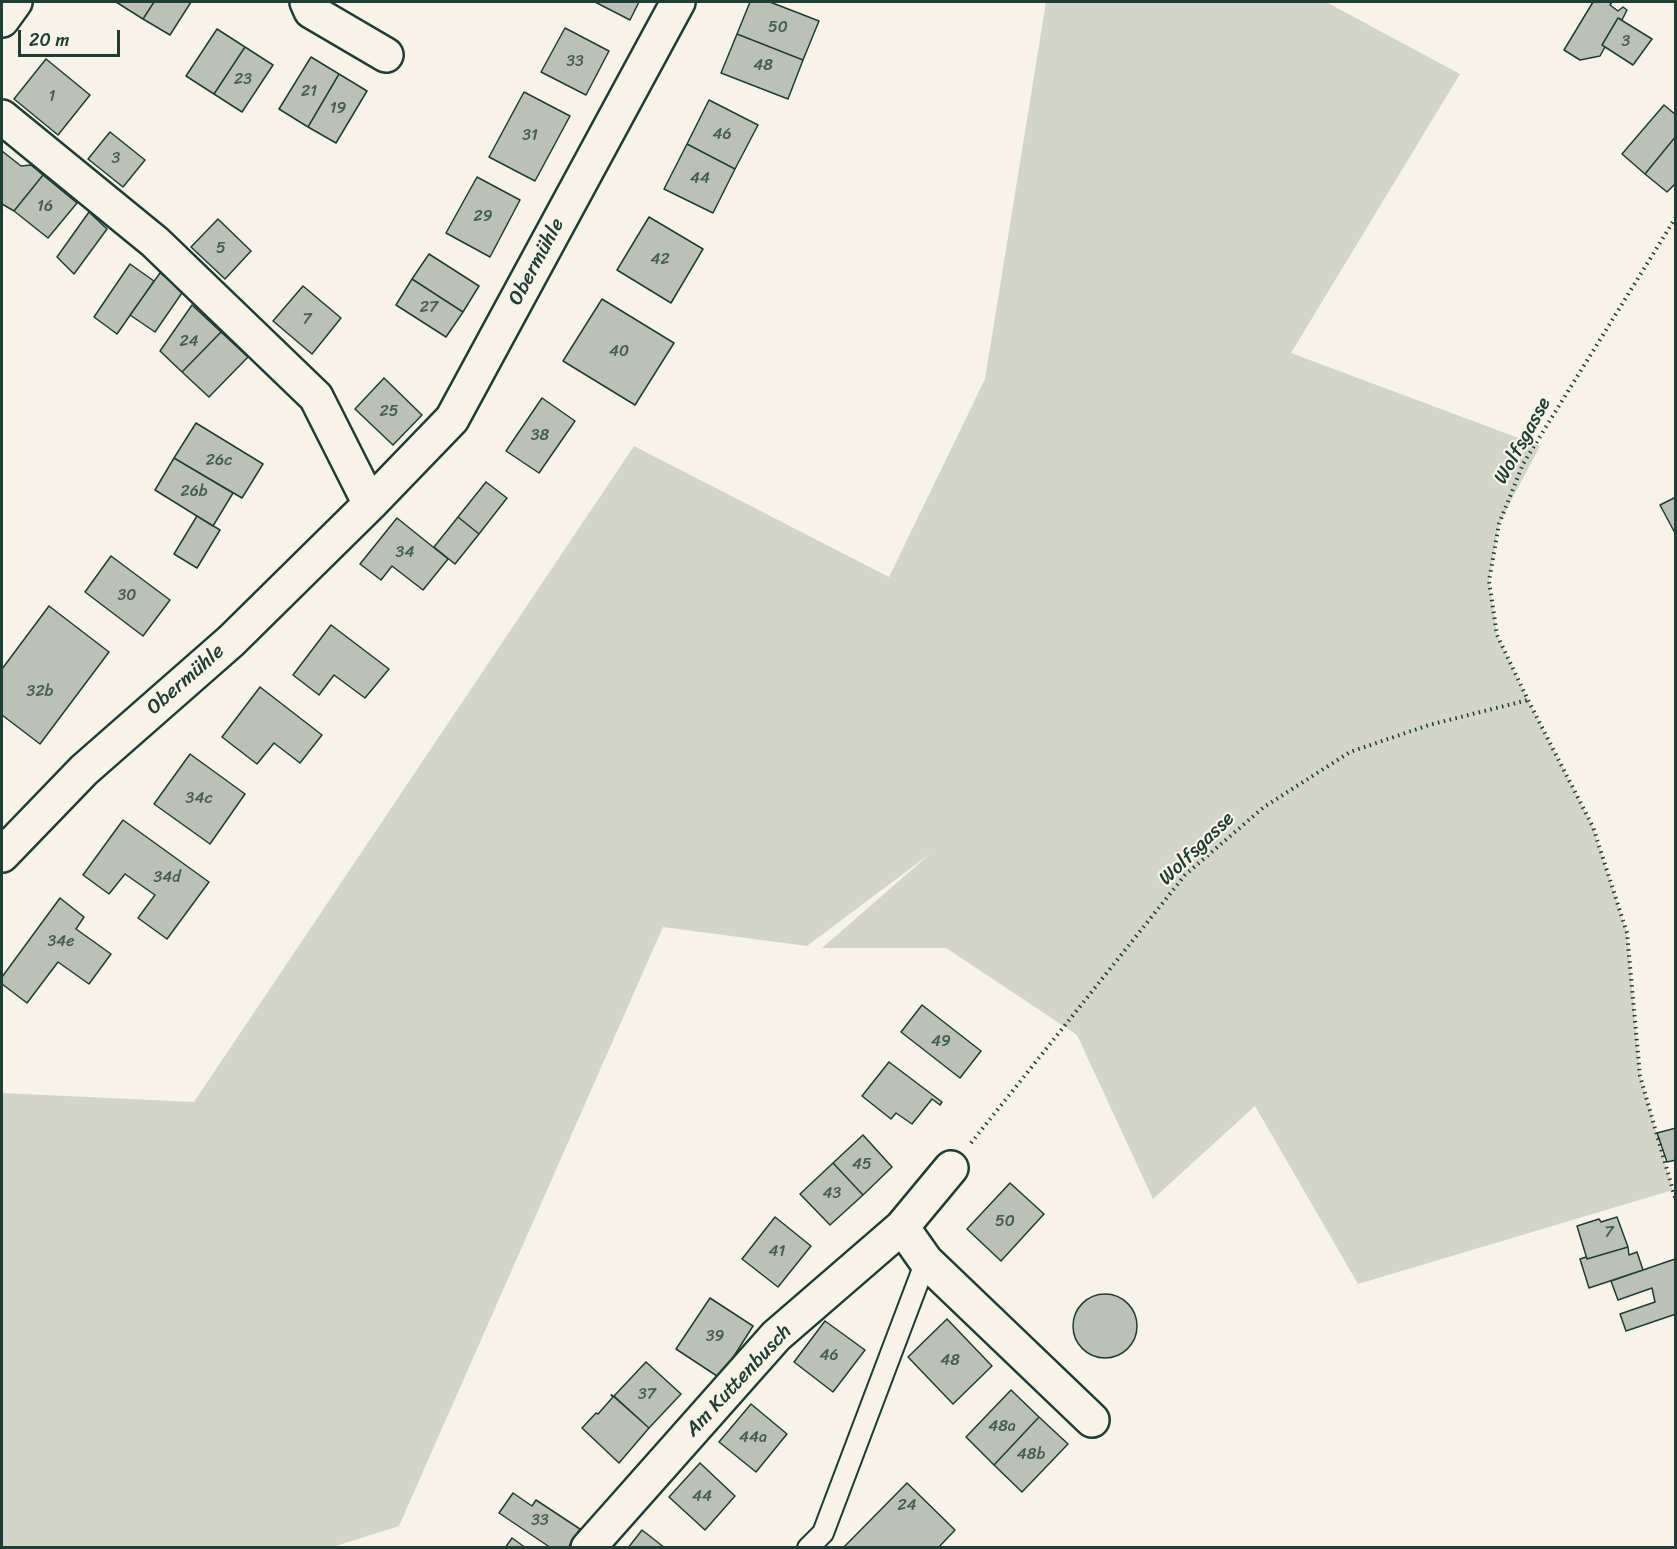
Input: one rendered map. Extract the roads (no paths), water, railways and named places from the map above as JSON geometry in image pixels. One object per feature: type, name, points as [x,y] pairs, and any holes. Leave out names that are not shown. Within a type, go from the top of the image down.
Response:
[{"type":"street","points":[[2,20],[15,2]]},
{"type":"street","points":[[307,2],[311,11],[386,55]]},
{"type":"street","name":"Obermühle","points":[[2,855],[84,770],[231,641],[370,504],[452,419],[678,2]]},
{"type":"street","points":[[2,117],[155,242],[316,397],[370,504]]},
{"type":"street","name":"Am Kuttenbusch","points":[[588,1548],[776,1336],[902,1227],[951,1168]]},
{"type":"street","points":[[902,1227],[926,1261],[1092,1420]]},
{"type":"lane","points":[[808,1548],[823,1533],[926,1261]]}]
